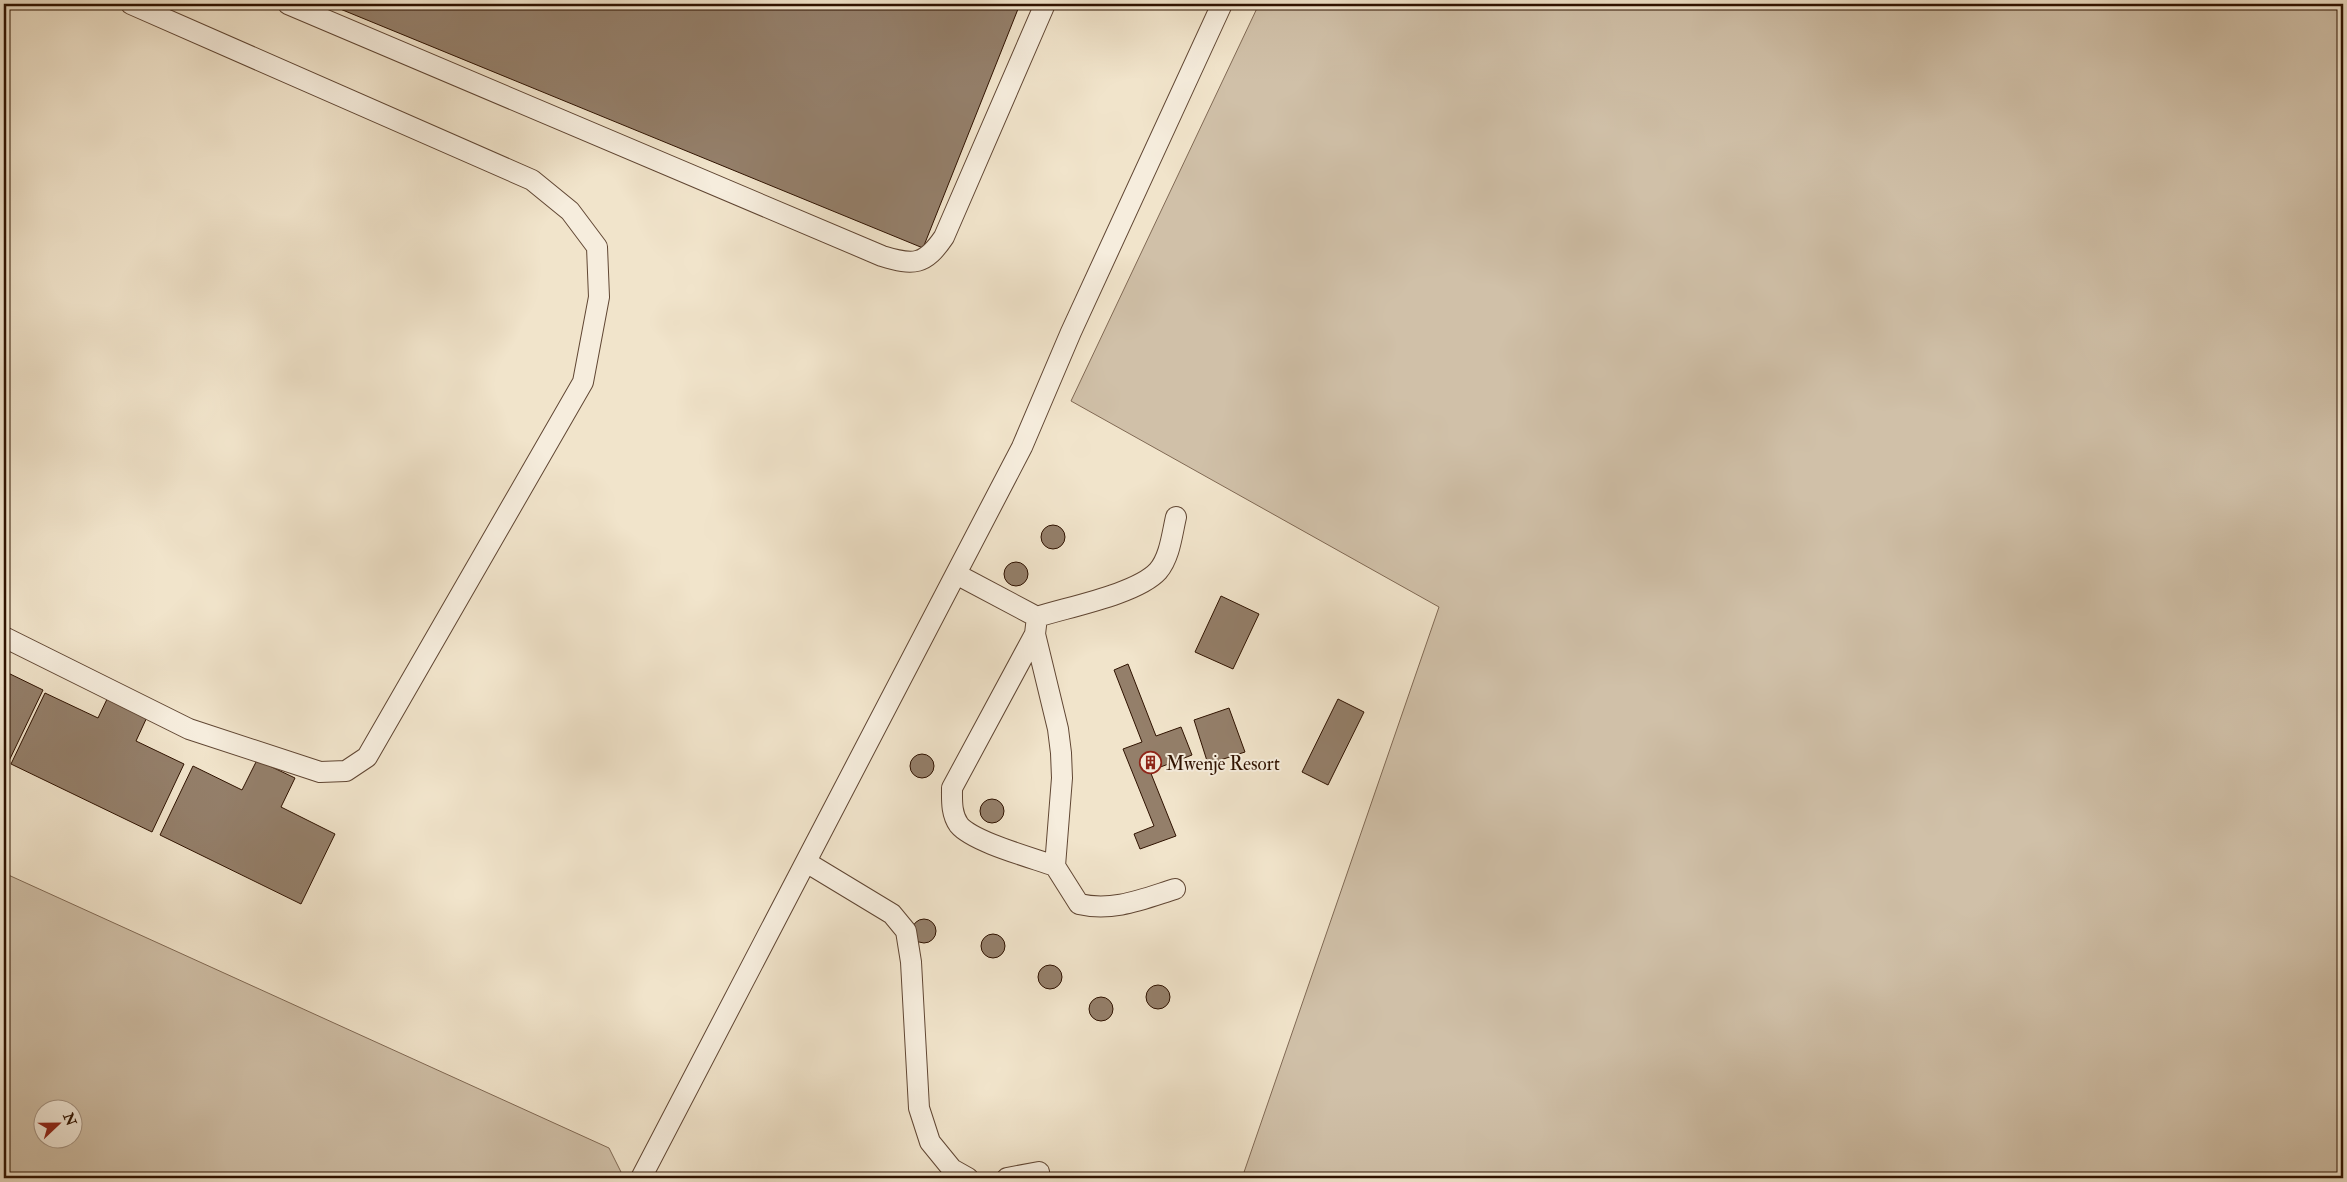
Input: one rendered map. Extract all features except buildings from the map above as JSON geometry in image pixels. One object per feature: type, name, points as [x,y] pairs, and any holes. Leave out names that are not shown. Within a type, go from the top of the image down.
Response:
[{"type":"lane","points":[[4,637],[189,729],[320,772],[346,771],[366,757],[583,382],[599,297],[596,247],[570,211],[532,180],[131,4]]},
{"type":"lane","points":[[288,4],[864,248],[904,263],[920,261],[933,253],[944,237],[1045,4]]},
{"type":"lane","points":[[641,1178],[1022,447],[1071,332],[1222,4]]},
{"type":"lane","points":[[1055,866],[974,837],[959,825],[952,806],[952,788],[1036,625],[1131,588],[1146,580],[1158,570],[1167,554],[1176,517]]},
{"type":"lane","points":[[956,574],[1036,625],[1058,729],[1061,753],[1062,778],[1055,866],[1079,904],[1096,908],[1116,907],[1174,888]]},
{"type":"lane","points":[[806,862],[892,914],[906,931],[911,962],[919,1108],[930,1142],[952,1170],[968,1178]]},
{"type":"lane","points":[[1006,1178],[1039,1172]]},
{"type":"shaded area","points":[[1259,4],[2343,4],[2343,1178],[1242,1178],[1439,607],[1071,401]]},
{"type":"shaded area","points":[[4,873],[609,1148],[624,1178],[4,1178]]},
{"type":"place","name":"Mwenje Resort","points":[[1150,763]]}]
